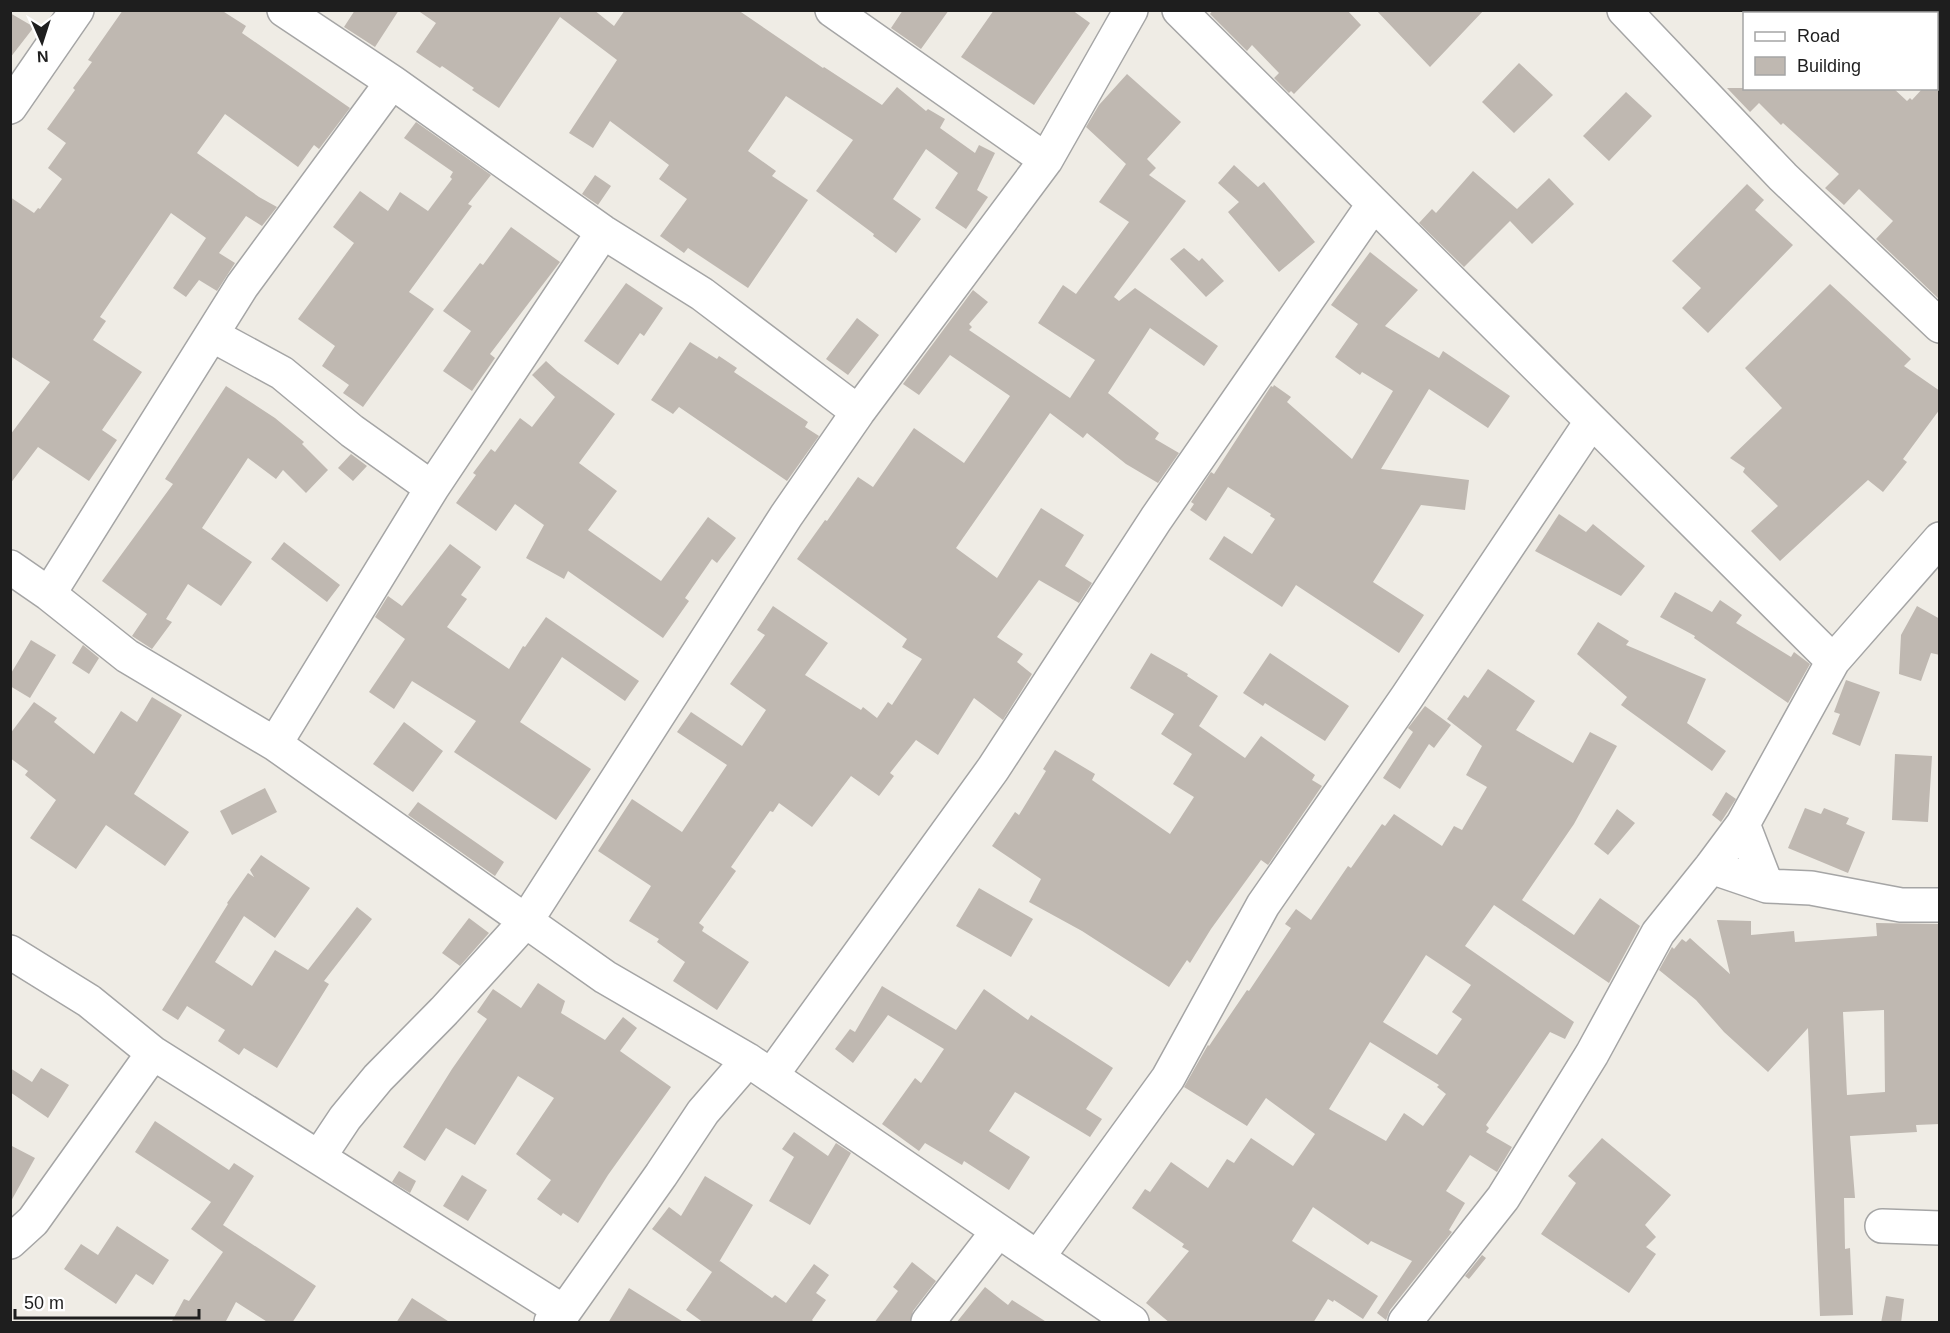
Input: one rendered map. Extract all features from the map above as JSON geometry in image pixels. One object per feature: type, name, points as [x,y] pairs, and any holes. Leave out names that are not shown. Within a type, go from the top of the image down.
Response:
[{"type":"street","points":[[10,107],[77,10]]},
{"type":"street","points":[[284,10],[392,82],[603,232],[702,294],[858,412]]},
{"type":"street","points":[[832,10],[1046,160]]},
{"type":"street","points":[[320,1157],[345,1118],[378,1077],[444,1011],[526,921],[786,516],[858,412],[1046,160],[1131,10]]},
{"type":"street","points":[[1179,10],[1833,660]]},
{"type":"street","points":[[1624,10],[1783,177],[1940,326]]},
{"type":"street","points":[[49,594],[242,286],[392,82]]},
{"type":"street","points":[[10,952],[89,1001],[153,1053],[320,1157],[558,1317],[662,1175],[703,1112],[759,1068],[993,769],[1156,519],[1373,205]]},
{"type":"street","points":[[275,744],[432,488],[603,232]]},
{"type":"street","points":[[212,335],[282,373],[352,431],[432,488]]},
{"type":"street","points":[[1038,1257],[1168,1078],[1263,905],[1407,697],[1591,422]]},
{"type":"street","points":[[1406,1323],[1503,1198],[1592,1054],[1658,933],[1743,824],[1833,660],[1940,539]]},
{"type":"street","points":[[10,567],[49,594],[127,656],[275,744],[604,977],[759,1068],[1132,1323]]},
{"type":"street","points":[[1743,824],[1767,886]]},
{"type":"street","points":[[1711,867],[1767,886],[1811,888],[1901,905],[1940,905]]},
{"type":"street","points":[[10,1242],[33,1221],[153,1053]]},
{"type":"street","points":[[1882,1226],[1940,1228]]},
{"type":"street","points":[[928,1323],[998,1231]]},
{"type":"building","points":[[123,10],[221,10],[246,26],[242,33],[350,108],[319,149],[314,145],[298,167],[225,114],[197,153],[277,207],[262,226],[246,216],[219,253],[235,263],[217,291],[199,280],[186,297],[173,288],[206,238],[171,213],[100,317],[106,321],[93,340],[142,372],[102,430],[117,440],[89,481],[38,447],[10,484],[10,435],[50,382],[10,356],[10,197],[34,213],[38,208],[40,209],[62,179],[48,168],[66,143],[47,129],[75,90],[73,88],[92,62],[88,60]]},
{"type":"building","points":[[355,10],[399,10],[375,47],[344,27]]},
{"type":"building","points":[[417,10],[594,10],[614,26],[625,10],[738,10],[882,105],[897,87],[926,111],[928,109],[945,119],[940,128],[975,153],[979,145],[995,153],[977,190],[988,197],[966,229],[935,208],[958,173],[926,149],[893,199],[921,219],[896,253],[816,191],[853,140],[786,96],[748,151],[776,171],[772,176],[808,200],[748,288],[688,248],[684,253],[660,236],[687,199],[659,179],[669,165],[610,121],[593,148],[569,133],[617,60],[560,17],[499,108],[442,66],[440,68],[416,52],[436,23]]},
{"type":"building","points":[[903,10],[949,10],[921,49],[891,28]]},
{"type":"building","points":[[994,10],[1072,10],[1090,23],[1034,105],[961,57]]},
{"type":"building","points":[[1213,10],[1347,10],[1361,25],[1294,94],[1291,91],[1289,93],[1274,78],[1279,73],[1252,45],[1247,51],[1210,14]]},
{"type":"building","points":[[1376,10],[1484,10],[1430,67]]},
{"type":"building","points":[[10,13],[34,27],[10,58]]},
{"type":"building","points":[[1519,63],[1553,95],[1514,133],[1482,102]]},
{"type":"building","points":[[1127,74],[1181,122],[1147,159],[1156,168],[1149,175],[1186,201],[1114,297],[1119,301],[1135,288],[1218,346],[1204,366],[1150,328],[1108,393],[1159,433],[1155,439],[1179,453],[1158,483],[1126,464],[1087,433],[1083,438],[1050,413],[956,548],[997,578],[1041,508],[1084,535],[1065,566],[1092,583],[1079,603],[1039,580],[997,637],[1023,654],[1017,662],[1032,674],[1003,720],[974,698],[938,755],[916,740],[890,773],[894,776],[879,796],[851,776],[812,827],[779,803],[773,812],[770,811],[731,867],[736,871],[699,923],[704,927],[702,931],[749,962],[717,1010],[673,981],[685,962],[657,942],[659,939],[629,921],[651,886],[598,851],[632,799],[682,832],[727,765],[677,732],[691,712],[742,746],[766,710],[730,684],[765,635],[757,630],[773,606],[828,643],[805,675],[861,710],[863,707],[877,718],[888,702],[892,705],[922,659],[902,647],[907,639],[797,559],[858,477],[873,487],[914,428],[964,463],[1010,396],[950,355],[919,395],[903,384],[973,290],[988,302],[969,324],[972,327],[969,330],[1070,398],[1095,360],[1038,323],[1063,285],[1076,294],[1129,222],[1099,202],[1126,164],[1086,127],[1099,105]]},
{"type":"building","points":[[1727,88],[1743,88],[1743,90],[1895,90],[1907,101],[1910,98],[1912,100],[1921,90],[1940,88],[1940,300],[1876,239],[1893,221],[1859,189],[1844,205],[1825,188],[1839,174],[1783,123],[1781,125],[1759,103],[1750,112]]},
{"type":"building","points":[[1626,92],[1652,116],[1609,161],[1583,136]]},
{"type":"building","points":[[416,122],[491,175],[468,204],[472,206],[409,292],[434,309],[363,407],[343,393],[349,385],[322,366],[335,346],[298,319],[354,243],[333,227],[360,191],[388,211],[400,192],[428,211],[452,179],[450,177],[453,172],[404,138]]},
{"type":"building","points":[[1234,165],[1258,187],[1264,182],[1315,242],[1279,272],[1228,212],[1239,202],[1218,183]]},
{"type":"building","points":[[1473,171],[1517,209],[1549,178],[1574,204],[1532,244],[1510,221],[1464,267],[1419,223],[1432,209],[1436,213]]},
{"type":"building","points":[[595,175],[611,186],[598,205],[582,194]]},
{"type":"building","points":[[1747,184],[1764,200],[1755,210],[1793,245],[1708,333],[1682,308],[1701,288],[1672,261]]},
{"type":"building","points":[[511,227],[560,262],[490,354],[495,358],[472,391],[443,371],[471,331],[443,311],[480,263],[483,265]]},
{"type":"building","points":[[1184,248],[1199,261],[1202,258],[1224,281],[1206,297],[1170,259]]},
{"type":"building","points":[[1370,252],[1418,290],[1385,326],[1439,358],[1443,351],[1510,396],[1488,428],[1429,389],[1381,469],[1469,480],[1465,510],[1421,505],[1373,582],[1424,615],[1399,653],[1296,585],[1282,607],[1209,559],[1224,536],[1252,554],[1275,519],[1270,516],[1271,514],[1228,487],[1206,521],[1190,510],[1194,504],[1191,502],[1211,472],[1214,474],[1271,386],[1274,385],[1291,397],[1287,402],[1352,459],[1393,391],[1362,372],[1360,375],[1335,357],[1358,324],[1331,305]]},
{"type":"building","points":[[626,283],[663,308],[644,336],[640,333],[618,365],[584,341]]},
{"type":"building","points":[[1830,284],[1911,359],[1904,366],[1940,391],[1940,409],[1903,459],[1907,462],[1883,492],[1868,480],[1780,561],[1751,531],[1778,506],[1743,472],[1745,468],[1730,458],[1782,408],[1745,368]]},
{"type":"building","points":[[857,318],[879,335],[848,375],[826,359]]},
{"type":"building","points":[[690,342],[717,359],[719,356],[737,368],[734,372],[808,422],[805,427],[819,436],[787,481],[679,407],[673,414],[651,400]]},
{"type":"building","points":[[546,361],[615,414],[579,463],[617,491],[588,530],[661,581],[708,517],[736,538],[717,563],[712,559],[685,598],[689,601],[663,638],[568,571],[564,579],[526,558],[544,525],[515,504],[496,531],[456,503],[476,475],[473,473],[491,449],[495,452],[520,418],[532,427],[555,397],[532,375]]},
{"type":"building","points":[[226,386],[275,418],[304,442],[302,444],[328,470],[306,493],[283,470],[276,479],[248,458],[202,528],[252,562],[221,606],[188,584],[166,619],[172,622],[152,649],[132,636],[147,614],[102,581],[173,484],[165,479]]},
{"type":"building","points":[[351,454],[367,466],[353,481],[338,468]]},
{"type":"building","points":[[1559,514],[1586,532],[1593,524],[1645,566],[1621,596],[1535,551]]},
{"type":"building","points":[[284,542],[340,585],[327,602],[271,559]]},
{"type":"building","points":[[450,544],[481,567],[461,595],[467,599],[447,627],[509,669],[523,646],[525,647],[546,617],[639,681],[625,701],[562,657],[520,722],[591,769],[556,820],[454,752],[476,721],[412,681],[394,709],[369,692],[405,639],[375,617],[388,596],[402,606]]},
{"type":"building","points":[[1675,592],[1712,612],[1720,600],[1742,615],[1736,623],[1791,657],[1794,652],[1810,664],[1788,703],[1694,638],[1695,636],[1660,617]]},
{"type":"building","points":[[1917,606],[1940,619],[1940,655],[1931,653],[1921,681],[1899,674],[1901,635]]},
{"type":"building","points":[[1598,622],[1629,641],[1626,645],[1706,679],[1687,723],[1726,751],[1712,771],[1621,705],[1627,697],[1577,654]]},
{"type":"building","points":[[31,640],[56,655],[30,698],[10,686],[10,675]]},
{"type":"building","points":[[83,645],[99,658],[89,674],[72,663]]},
{"type":"building","points":[[1151,653],[1188,674],[1187,676],[1218,696],[1199,726],[1245,758],[1261,736],[1315,775],[1312,780],[1322,786],[1268,865],[1261,860],[1211,929],[1190,963],[1187,960],[1169,987],[1082,931],[1029,902],[1041,879],[992,846],[1015,812],[1019,815],[1046,771],[1043,769],[1055,750],[1095,774],[1092,780],[1170,834],[1194,797],[1173,784],[1192,754],[1161,734],[1174,714],[1130,688]]},
{"type":"building","points":[[1270,653],[1349,706],[1325,741],[1265,703],[1263,706],[1243,693]]},
{"type":"building","points":[[1488,669],[1535,701],[1516,730],[1573,763],[1590,732],[1617,746],[1574,824],[1522,900],[1574,935],[1600,898],[1640,926],[1609,983],[1494,905],[1465,946],[1574,1022],[1565,1039],[1550,1032],[1486,1125],[1489,1128],[1486,1132],[1512,1147],[1497,1172],[1470,1155],[1446,1191],[1465,1203],[1449,1230],[1452,1232],[1390,1310],[1386,1320],[1377,1313],[1412,1261],[1371,1241],[1368,1245],[1313,1207],[1292,1241],[1378,1296],[1363,1319],[1334,1300],[1333,1302],[1328,1299],[1313,1323],[1170,1323],[1146,1303],[1189,1251],[1182,1247],[1184,1244],[1132,1208],[1145,1189],[1150,1192],[1171,1162],[1208,1188],[1227,1159],[1234,1163],[1251,1138],[1293,1166],[1315,1134],[1266,1098],[1247,1126],[1184,1087],[1208,1045],[1247,990],[1249,991],[1291,928],[1285,924],[1296,909],[1311,920],[1348,866],[1351,868],[1382,824],[1385,826],[1394,814],[1442,846],[1454,826],[1462,830],[1487,787],[1466,775],[1482,746],[1447,719],[1464,695],[1468,698]],"holes":[[[1426,955],[1471,985],[1452,1012],[1462,1019],[1437,1055],[1383,1022]],[[1370,1042],[1439,1085],[1437,1087],[1446,1094],[1423,1126],[1404,1113],[1386,1141],[1329,1109]]]},
{"type":"building","points":[[1846,680],[1880,692],[1860,746],[1832,734],[1840,714],[1834,712]]},
{"type":"building","points":[[152,697],[182,715],[134,794],[189,832],[165,866],[106,825],[76,869],[30,838],[56,800],[25,775],[28,771],[10,758],[10,734],[34,702],[57,718],[54,722],[94,754],[121,711],[137,722]]},
{"type":"building","points":[[1425,706],[1451,725],[1434,748],[1429,744],[1400,789],[1383,778],[1413,732],[1408,728]]},
{"type":"building","points":[[404,722],[443,751],[413,792],[373,764]]},
{"type":"building","points":[[1895,754],[1932,756],[1928,822],[1892,820]]},
{"type":"building","points":[[265,788],[277,812],[232,835],[220,811]]},
{"type":"building","points":[[1726,792],[1736,799],[1721,822],[1712,815]]},
{"type":"building","points":[[418,802],[504,862],[495,876],[408,815]]},
{"type":"building","points":[[1805,808],[1821,814],[1824,808],[1849,818],[1846,824],[1865,832],[1848,873],[1788,848]]},
{"type":"building","points":[[1617,809],[1635,823],[1608,855],[1594,844]]},
{"type":"building","points":[[261,855],[310,888],[275,938],[244,916],[215,962],[252,986],[275,950],[308,970],[357,907],[372,919],[324,981],[329,984],[277,1068],[244,1048],[239,1055],[218,1041],[225,1030],[187,1006],[178,1020],[162,1010],[227,903],[248,873],[254,877],[250,870]]},
{"type":"building","points":[[979,888],[1033,919],[1011,957],[956,926]]},
{"type":"building","points":[[469,918],[489,933],[460,966],[442,953]]},
{"type":"building","points":[[1717,920],[1751,921],[1751,935],[1794,931],[1795,942],[1877,936],[1876,923],[1939,924],[1940,1124],[1916,1125],[1917,1132],[1850,1136],[1855,1198],[1844,1198],[1845,1249],[1850,1248],[1853,1315],[1820,1316],[1808,1028],[1768,1072],[1724,1032],[1696,1000],[1659,970],[1672,947],[1674,949],[1682,939],[1686,942],[1690,938],[1730,974]],"holes":[[[1884,1010],[1885,1092],[1847,1095],[1843,1012]]]},
{"type":"building","points":[[538,983],[565,1001],[561,1013],[605,1040],[623,1017],[637,1028],[620,1051],[671,1087],[608,1175],[578,1223],[563,1213],[561,1216],[537,1199],[551,1180],[516,1154],[554,1098],[518,1076],[475,1145],[446,1128],[425,1161],[403,1147],[452,1069],[487,1019],[477,1012],[493,989],[521,1008]]},
{"type":"building","points":[[882,986],[956,1030],[984,989],[1028,1020],[1031,1015],[1113,1068],[1086,1109],[1102,1119],[1090,1137],[1015,1092],[989,1131],[1030,1157],[1009,1190],[964,1161],[962,1165],[925,1143],[919,1151],[882,1124],[915,1078],[921,1083],[944,1049],[888,1015],[853,1063],[835,1049],[850,1029],[855,1032]]},
{"type":"building","points":[[10,1068],[32,1082],[41,1068],[69,1085],[48,1118],[10,1092]]},
{"type":"building","points":[[155,1121],[229,1170],[234,1163],[254,1176],[223,1225],[316,1286],[292,1323],[269,1323],[236,1302],[226,1321],[229,1323],[171,1323],[184,1299],[189,1301],[223,1252],[191,1229],[211,1202],[135,1152]]},
{"type":"building","points":[[794,1132],[828,1156],[836,1143],[851,1153],[810,1225],[769,1201],[794,1157],[782,1149]]},
{"type":"building","points":[[1602,1138],[1671,1195],[1645,1225],[1656,1237],[1646,1247],[1656,1254],[1629,1293],[1541,1234],[1576,1183],[1568,1176]]},
{"type":"building","points":[[10,1145],[35,1158],[10,1203]]},
{"type":"building","points":[[399,1171],[416,1181],[410,1193],[392,1182]]},
{"type":"building","points":[[462,1175],[487,1190],[468,1221],[443,1206]]},
{"type":"building","points":[[705,1176],[753,1205],[719,1262],[772,1298],[775,1295],[786,1303],[814,1264],[829,1275],[816,1293],[826,1300],[812,1320],[815,1323],[704,1323],[686,1310],[712,1272],[652,1229],[669,1207],[681,1216]]},
{"type":"building","points":[[117,1226],[169,1260],[153,1285],[136,1274],[116,1304],[64,1269],[81,1244],[98,1255]]},
{"type":"building","points":[[1482,1255],[1486,1258],[1469,1279],[1465,1276]]},
{"type":"building","points":[[912,1262],[936,1281],[913,1311],[910,1323],[874,1323],[898,1291],[893,1287]]},
{"type":"building","points":[[985,1287],[1008,1305],[1012,1300],[1048,1323],[956,1323]]},
{"type":"building","points":[[629,1288],[685,1323],[608,1323]]},
{"type":"building","points":[[1886,1296],[1904,1299],[1901,1323],[1881,1323]]},
{"type":"building","points":[[412,1298],[451,1323],[396,1323]]}]
